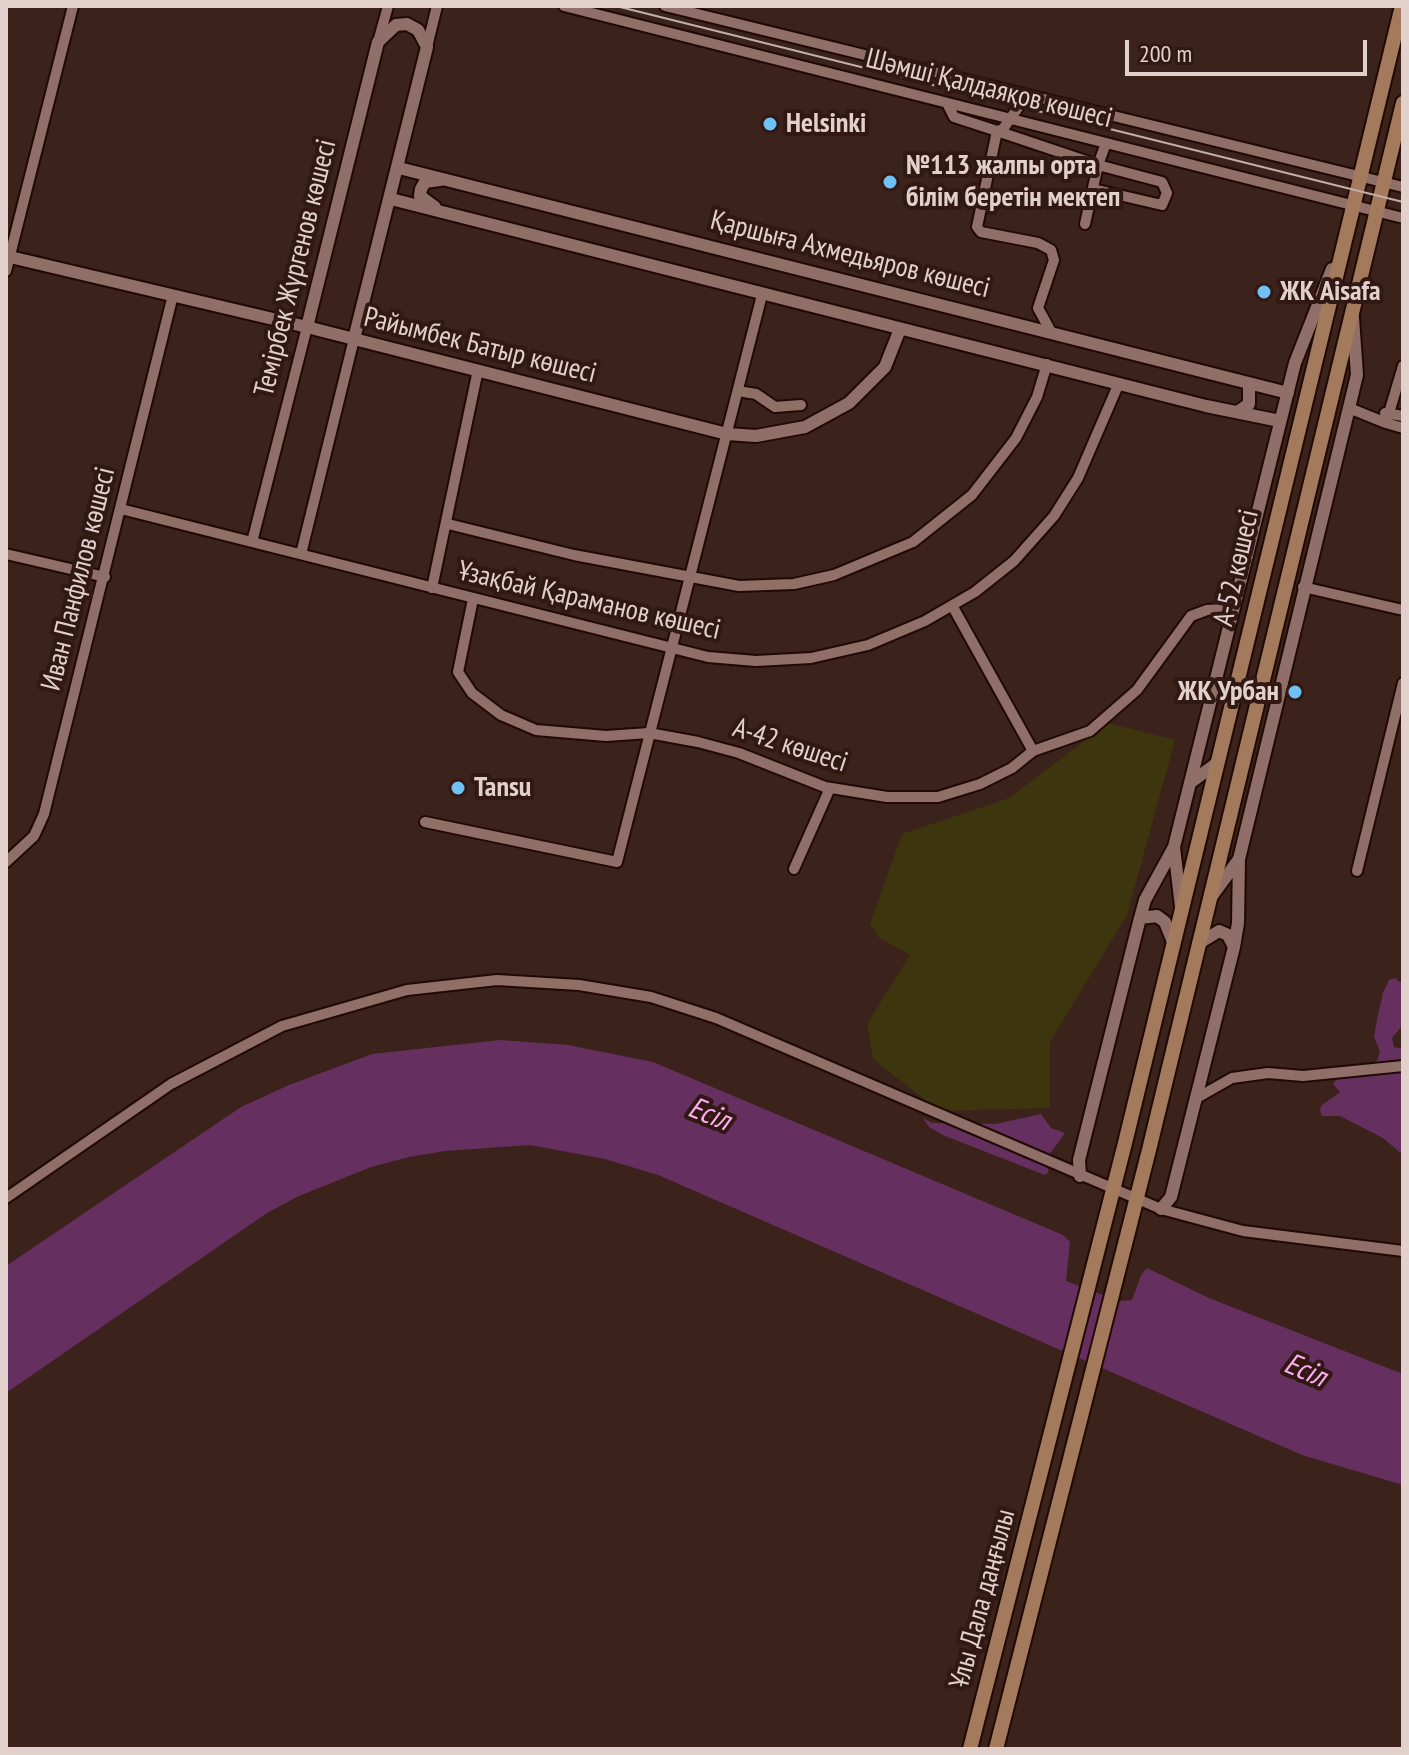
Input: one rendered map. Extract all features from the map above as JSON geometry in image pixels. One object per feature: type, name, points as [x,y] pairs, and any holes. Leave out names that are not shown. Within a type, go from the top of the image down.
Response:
[{"type":"main road","name":"А-52 көшесі","points":[[1125,1143],[1402,6]]},
{"type":"main road","name":"А-52 көшесі","points":[[1149,1150],[1239,766],[1403,103]]},
{"type":"main road","name":"Ұлы Дала даңғылы","points":[[970,1749],[1046,1462],[1125,1143]]},
{"type":"main road","name":"Ұлы Дала даңғылы","points":[[996,1749],[1149,1150]]},
{"type":"street","points":[[6,271],[73,6]]},
{"type":"street","name":"Темірбек Жүргенов көшесі","points":[[252,542],[388,6]]},
{"type":"street","points":[[301,554],[437,6]]},
{"type":"street","name":"Шәмші Қалдаяқов көшесі","points":[[564,6],[1403,218]]},
{"type":"street","name":"Шәмші Қалдаяқов көшесі","points":[[665,6],[1403,187]]},
{"type":"street","points":[[378,42],[396,25],[407,24],[418,30],[427,47]]},
{"type":"street","points":[[1027,95],[1011,119],[997,131],[977,227],[981,232],[1038,243],[1051,250],[1054,260],[1038,308],[1050,330]]},
{"type":"street","points":[[947,103],[954,117],[1098,165],[1162,182],[1167,193],[1162,205],[1093,189]]},
{"type":"street","points":[[1085,224],[1106,143]]},
{"type":"street","name":"Қаршыға Ахмедьяров көшесі","points":[[399,168],[1050,330],[1288,393]]},
{"type":"street","points":[[445,212],[420,196],[425,182],[448,180]]},
{"type":"street","name":"Қаршыға Ахмедьяров көшесі","points":[[391,199],[762,295],[1280,421]]},
{"type":"street","points":[[1080,1176],[1079,1160],[1140,918],[1145,900],[1174,847],[1230,613],[1295,363],[1343,239]]},
{"type":"street","name":"Райымбек Батыр көшесі","points":[[8,256],[307,327],[727,434],[756,436],[805,427],[849,403],[885,367],[900,329]]},
{"type":"street","name":"Иван Панфилов көшесі","points":[[6,862],[23,848],[41,823],[105,577],[173,295]]},
{"type":"street","points":[[425,822],[617,862],[762,295]]},
{"type":"street","points":[[1161,1209],[1171,1197],[1234,947],[1238,923],[1239,859],[1357,375],[1353,309]]},
{"type":"street","points":[[448,524],[690,579],[739,586],[794,584],[878,560],[913,542],[972,495],[998,466],[1037,397],[1047,364]]},
{"type":"street","points":[[1388,418],[1403,366]]},
{"type":"street","points":[[432,588],[448,524],[478,370]]},
{"type":"street","name":"Ұзақбай Қараманов көшесі","points":[[121,509],[708,657],[756,661],[811,658],[868,645],[953,607],[1014,561],[1054,516],[1090,454],[1119,383]]},
{"type":"street","points":[[1239,411],[1249,404],[1249,384]]},
{"type":"street","points":[[738,391],[756,394],[775,407],[801,405]]},
{"type":"street","points":[[1349,408],[1371,416],[1403,416]]},
{"type":"street","points":[[1388,418],[1403,428]]},
{"type":"street","points":[[6,554],[105,577]]},
{"type":"street","points":[[1303,587],[1403,610]]},
{"type":"street","name":"А-42 көшесі","points":[[473,599],[458,672],[472,693],[501,715],[536,730],[606,736],[649,733],[739,753],[768,767],[830,788],[887,797],[938,797],[980,784],[1012,768],[1033,751],[1090,731],[1137,690],[1191,616],[1207,610],[1224,609],[1230,613]]},
{"type":"street","points":[[953,607],[1033,751]]},
{"type":"street","points":[[1357,871],[1403,683]]},
{"type":"street","points":[[1190,783],[1217,763]]},
{"type":"street","points":[[1239,766],[1253,803]]},
{"type":"street","points":[[794,869],[830,788]]},
{"type":"street","points":[[1174,847],[1181,909]]},
{"type":"street","points":[[1206,905],[1239,859]]},
{"type":"street","points":[[1140,918],[1157,916],[1165,922],[1173,942]]},
{"type":"street","points":[[1198,944],[1219,931],[1228,935],[1234,947]]},
{"type":"street","points":[[6,1198],[171,1084],[282,1026],[407,990],[497,980],[579,985],[651,997],[716,1018],[1161,1209],[1243,1231],[1403,1251]]},
{"type":"street","points":[[1195,1099],[1232,1078],[1303,1076],[1403,1066]]},
{"type":"shaded area","points":[[1108,723],[1175,740],[1127,915],[1050,1042],[1050,1108],[939,1111],[873,1059],[867,1024],[910,955],[879,938],[870,924],[902,834],[1009,798]]},
{"type":"water","points":[[1395,978],[1403,984],[1403,1025],[1392,1038],[1394,1047],[1403,1049],[1403,1155],[1383,1138],[1340,1116],[1322,1116],[1320,1111],[1321,1106],[1340,1092],[1333,1084],[1341,1073],[1377,1061],[1380,1051],[1374,1037],[1377,1019],[1383,993],[1389,980]]},
{"type":"water","name":"Есіл","points":[[500,1040],[568,1045],[653,1062],[1063,1235],[1070,1242],[1066,1281],[1119,1301],[1132,1300],[1141,1275],[1147,1268],[1209,1298],[1403,1374],[1403,1485],[1302,1455],[658,1175],[605,1159],[530,1145],[445,1151],[409,1157],[371,1167],[299,1196],[267,1213],[6,1393],[6,1266],[241,1107],[289,1085],[372,1054]]},
{"type":"water","points":[[1041,1114],[1051,1128],[1065,1133],[1049,1155],[1048,1173],[1045,1175],[945,1136],[929,1127],[923,1118],[932,1123],[995,1124]]},
{"type":"tram line","points":[[616,6],[1403,202]]},
{"type":"place","name":"Helsinki","points":[[770,124]]},
{"type":"place","name":"№113 жалпы орта білім беретін мектеп","points":[[890,182]]},
{"type":"place","name":"ЖК Aisafa","points":[[1264,292]]},
{"type":"place","name":"ЖК Урбан","points":[[1295,692]]},
{"type":"place","name":"Tansu","points":[[458,788]]}]
